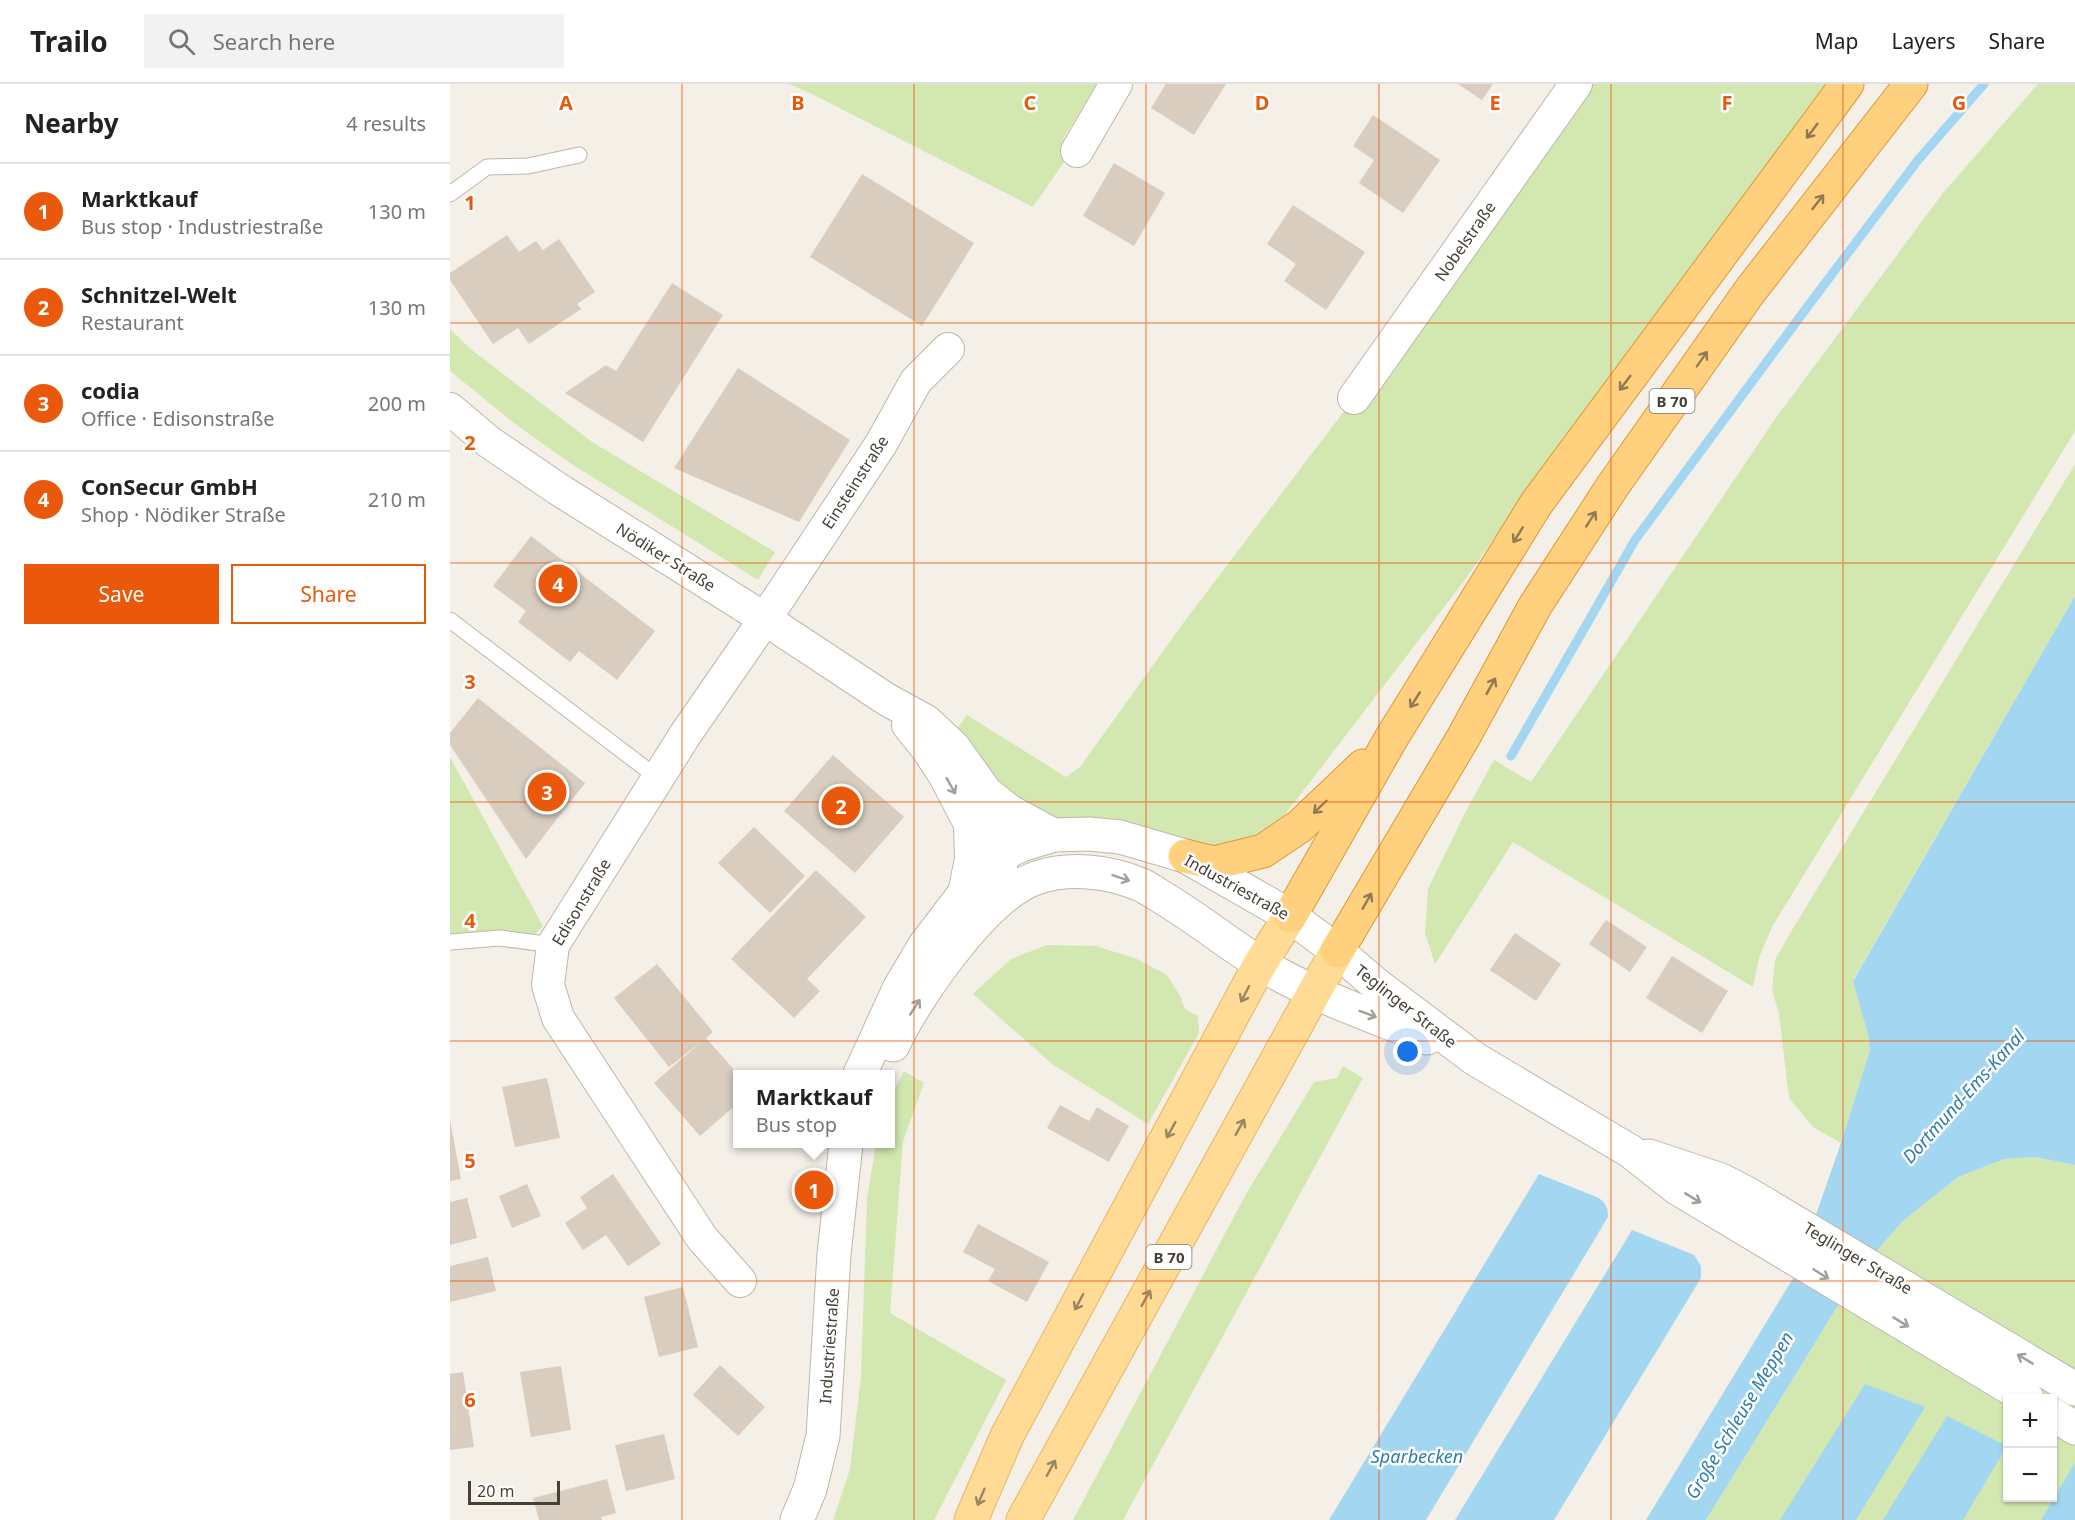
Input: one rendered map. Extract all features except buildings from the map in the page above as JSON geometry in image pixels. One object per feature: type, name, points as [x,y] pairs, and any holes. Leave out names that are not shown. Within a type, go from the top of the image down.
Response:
[{"type":"highway","name":"B 70","points":[[1290,916],[1392,737],[1536,504],[1847,84]]},
{"type":"highway","name":"B 70","points":[[1337,951],[1462,738],[1535,606],[1612,487],[1750,291],[1911,84]]},
{"type":"highway","name":"B 70","points":[[1185,856],[1214,863],[1263,851],[1300,826],[1392,737]]},
{"type":"main road","name":"B 70","points":[[971,1520],[1007,1436],[1260,964],[1290,916]]},
{"type":"main road","name":"B 70","points":[[1023,1520],[1337,951]]},
{"type":"street","points":[[1077,151],[1116,84]]},
{"type":"street","name":"Nobelstraße","points":[[1354,398],[1576,84]]},
{"type":"street","name":"Einsteinstraße","points":[[765,619],[881,444],[916,381],[948,349]]},
{"type":"street","name":"Nödiker Straße","points":[[450,409],[489,442],[558,489],[765,619],[886,699],[926,721],[954,747],[986,792],[995,816],[1002,854]]},
{"type":"street","name":"Edisonstraße","points":[[740,1281],[702,1238],[558,1018],[548,985],[552,945],[685,735],[765,619]]},
{"type":"street","name":"Nödiker Straße","points":[[886,699],[928,750],[945,776],[970,824],[971,859],[977,902]]},
{"type":"street","name":"Nödiker Straße","points":[[986,792],[1010,811],[1054,835]]},
{"type":"street","points":[[970,824],[1002,854],[1026,866],[1063,872]]},
{"type":"street","name":"Industriestraße","points":[[881,1070],[898,1034],[936,974],[973,927],[977,902],[1002,854],[1021,845],[1054,835],[1089,834],[1120,837],[1185,856],[1290,916],[1337,951]]},
{"type":"street","name":"Industriestraße","points":[[862,1070],[899,989],[925,945],[977,902],[1014,891],[1036,878],[1063,872],[1103,873],[1140,884],[1175,905],[1260,964],[1314,993]]},
{"type":"street","name":"Teglinger Straße","points":[[1337,951],[1378,986],[1476,1059],[1630,1151],[1677,1188],[2020,1394]]},
{"type":"street","name":"Teglinger Straße","points":[[1314,993],[1476,1059]]},
{"type":"street","name":"Teglinger Straße","points":[[1630,1151],[1721,1180],[1791,1218],[2075,1389]]},
{"type":"street","name":"Industriestraße","points":[[797,1520],[810,1489],[823,1436],[834,1254],[847,1152]]},
{"type":"street","points":[[2057,1417],[2075,1428]]},
{"type":"lane","points":[[450,194],[487,167],[528,166],[579,155]]},
{"type":"lane","points":[[450,620],[658,778]]},
{"type":"lane","points":[[450,942],[500,938],[552,945]]},
{"type":"green space","points":[[789,84],[1097,84],[1063,139],[1073,149],[1033,207]]},
{"type":"green space","points":[[1577,84],[1827,84],[1573,426],[1464,581],[1284,816],[1260,836],[1206,848],[1047,817],[1019,807],[955,732],[967,715],[1066,777],[1080,767],[1184,622],[1354,398]]},
{"type":"green space","points":[[2038,84],[2075,84],[2075,431],[1772,927],[1759,958],[1753,987],[1513,842],[1435,964],[1425,933],[1428,889],[1494,760],[1531,782],[1775,419],[1943,193]]},
{"type":"green space","points":[[450,329],[468,347],[592,442],[775,552],[758,580],[570,463],[514,423],[450,371]]},
{"type":"green space","points":[[2075,464],[2075,596],[1853,980],[1870,1050],[1841,1143],[1813,1127],[1789,1098],[1779,1014],[1772,990],[1775,960]]},
{"type":"green space","points":[[450,757],[543,926],[525,945],[450,942]]},
{"type":"green space","points":[[1047,945],[1096,946],[1137,959],[1167,975],[1185,1009],[1198,1016],[1199,1033],[1148,1124],[1052,1064],[973,994],[1011,959]]},
{"type":"green space","points":[[1343,1066],[1363,1078],[1123,1520],[1073,1520],[1246,1194],[1314,1082],[1337,1078]]},
{"type":"green space","points":[[904,1071],[924,1083],[903,1141],[890,1313],[1006,1380],[934,1520],[833,1520],[850,1469],[861,1376],[867,1199],[875,1148],[895,1148],[895,1089]]},
{"type":"green space","points":[[2035,1157],[2075,1165],[2075,1463],[2057,1493],[2057,1394],[2003,1394],[2003,1502],[2052,1502],[2041,1520],[1706,1520],[1861,1268],[1904,1220],[1958,1177],[2004,1159]]},
{"type":"water","points":[[2075,596],[2075,1165],[2035,1157],[2004,1159],[1958,1177],[1904,1220],[1861,1268],[1706,1520],[1646,1520],[1795,1275],[1841,1143],[1870,1050],[1853,981]]},
{"type":"water","name":"Sparbecken","points":[[1539,1174],[1599,1198],[1606,1206],[1608,1217],[1426,1520],[1329,1520]]},
{"type":"water","name":"Sparbecken","points":[[1632,1230],[1694,1255],[1701,1266],[1701,1278],[1554,1520],[1455,1520]]},
{"type":"water","points":[[1865,1384],[1925,1407],[1856,1520],[1780,1520]]},
{"type":"water","points":[[1947,1416],[2003,1444],[2003,1453],[1963,1520],[1883,1520]]},
{"type":"water","points":[[2074,1464],[2075,1520],[2041,1520],[2052,1502],[2057,1502],[2057,1493]]},
{"type":"waterway","points":[[1511,756],[1635,540],[1918,160],[1984,84]]},
{"type":"place","name":"ConSecur GmbH","points":[[558,584]]},
{"type":"place","name":"codia","points":[[547,792]]},
{"type":"place","name":"Schnitzel-Welt","points":[[841,806]]},
{"type":"place","name":"Marktkauf","points":[[814,1190]]},
{"type":"water label","name":"Dortmund-Ems-Kanal","points":[[1963,1096]]},
{"type":"water label","name":"Große Schleuse Meppen","points":[[1739,1415]]}]
